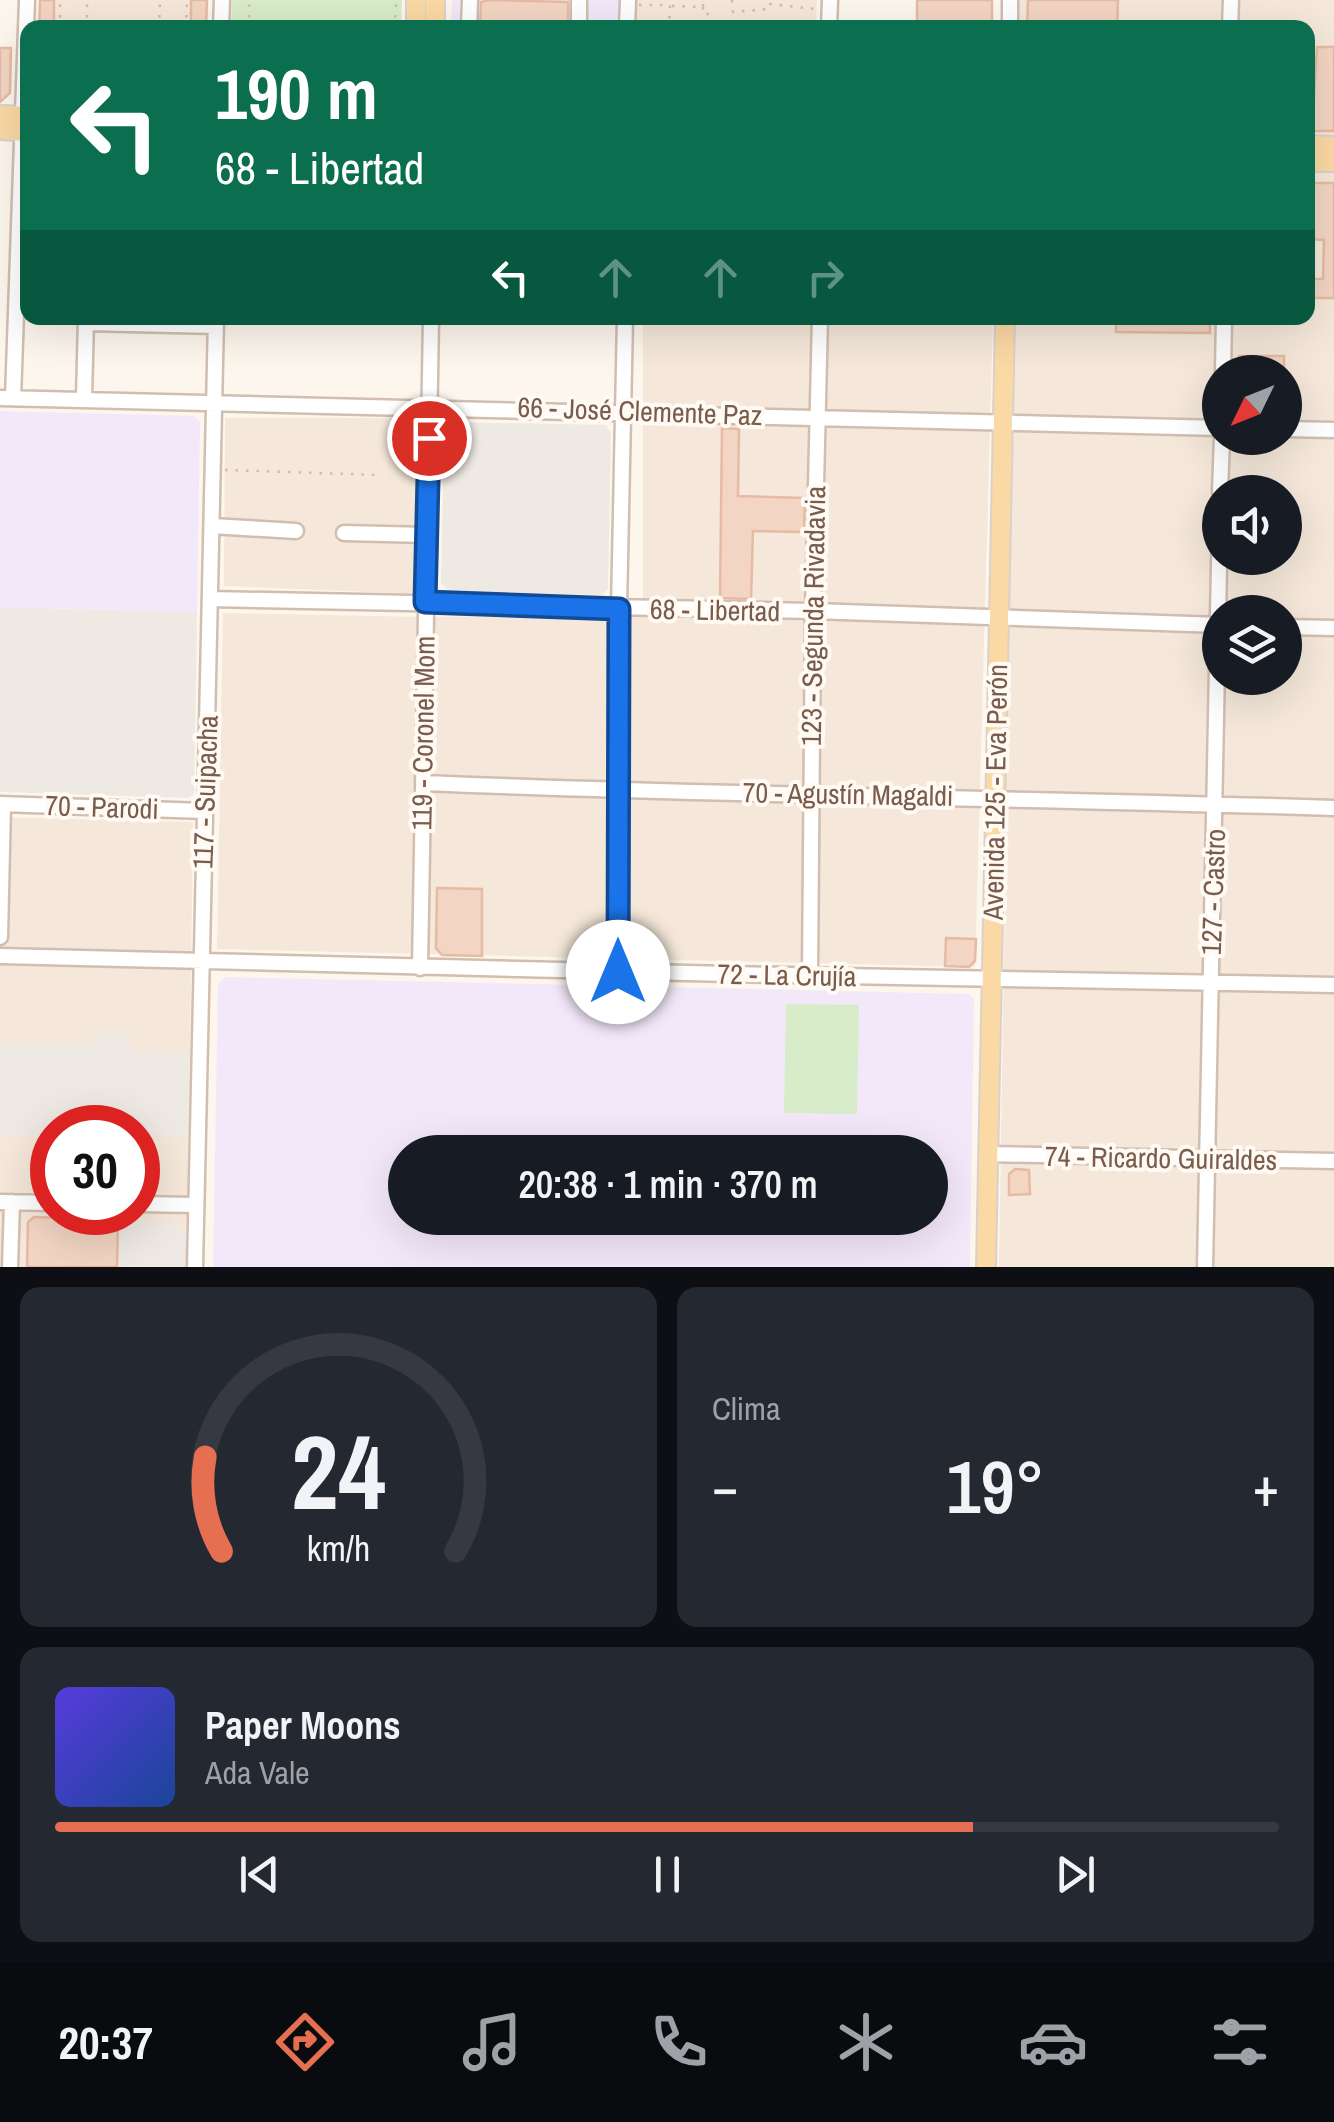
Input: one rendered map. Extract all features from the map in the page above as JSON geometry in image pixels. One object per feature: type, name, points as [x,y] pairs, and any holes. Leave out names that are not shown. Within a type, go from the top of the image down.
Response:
[{"type":"main road","name":"Avenida 125 - Eva Perón","points":[[986,1267],[1005,325]]},
{"type":"street","points":[[6,398],[20,252]]},
{"type":"street","points":[[84,398],[86,325]]},
{"type":"street","name":"117 - Suipacha","points":[[195,1267],[216,325]]},
{"type":"street","name":"119 - Coronel Mom","points":[[420,968],[431,325]]},
{"type":"street","points":[[618,972],[625,325]]},
{"type":"street","name":"123 - Segunda Rivadavia","points":[[810,974],[820,325]]},
{"type":"street","points":[[1223,355],[1224,325]]},
{"type":"street","name":"66 - José Clemente Paz","points":[[6,398],[622,410],[1202,428]]},
{"type":"street","points":[[1302,429],[1334,430]]},
{"type":"street","points":[[212,526],[296,531]]},
{"type":"street","points":[[344,534],[426,535]]},
{"type":"street","name":"68 - Libertad","points":[[210,599],[813,611],[1202,625]]},
{"type":"street","points":[[1302,627],[1334,628]]},
{"type":"street","name":"127 - Castro","points":[[1205,1267],[1217,695]]},
{"type":"street","name":"70 - Agustín Magaldi","points":[[423,783],[1334,808]]},
{"type":"street","points":[[0,938],[2,804]]},
{"type":"street","name":"70 - Parodi","points":[[2,804],[204,810]]},
{"type":"street","name":"72 - La Crujía","points":[[0,956],[993,981],[1334,984]]},
{"type":"street","name":"74 - Ricardo Guiraldes","points":[[987,1154],[1334,1161]]},
{"type":"street","points":[[6,1202],[10,1267]]},
{"type":"street","points":[[160,1204],[196,1205]]},
{"type":"path","points":[[703,0],[703,14],[711,14],[711,20]]},
{"type":"path","points":[[732,0],[733,12],[769,9],[770,4],[830,4]]},
{"type":"path","points":[[628,2],[703,7]]},
{"type":"path","points":[[669,20],[670,6]]},
{"type":"path","points":[[213,469],[380,476]]},
{"type":"shaded area","points":[[40,0],[207,0],[206,20],[39,20]]},
{"type":"shaded area","points":[[452,0],[619,0],[619,20],[451,20]]},
{"type":"shaded area","points":[[619,0],[817,0],[816,20],[619,20]]},
{"type":"shaded area","points":[[1019,0],[1334,0],[1334,1267],[999,1267],[1014,325],[1315,325],[1315,20],[1019,20]]},
{"type":"shaded area","points":[[643,325],[993,325],[975,967],[217,949],[223,613],[422,617],[643,615]]},
{"type":"shaded area","points":[[0,411],[194,416],[200,422],[197,612],[0,607]]},
{"type":"shaded area","points":[[225,418],[418,418],[419,594],[224,586]]},
{"type":"shaded area","points":[[451,422],[605,425],[611,432],[608,588],[602,595],[450,592],[441,583],[444,429]]},
{"type":"shaded area","points":[[0,607],[197,612],[194,794],[189,798],[0,792]]},
{"type":"shaded area","points":[[0,817],[193,822],[190,1053],[130,1052],[130,1032],[94,1044],[0,1043]]},
{"type":"shaded area","points":[[225,977],[969,994],[974,1000],[970,1267],[213,1267],[218,984]]},
{"type":"shaded area","points":[[94,1032],[130,1032],[131,1052],[190,1053],[188,1137],[160,1137],[160,1105],[30,1105],[30,1135],[0,1135],[0,1043],[93,1044]]},
{"type":"shaded area","points":[[0,1135],[30,1135],[30,1235],[160,1235],[160,1137],[188,1137],[186,1267],[0,1267]]},
{"type":"shaded area","points":[[160,1221],[175,1222],[186,1234],[186,1267],[27,1267],[28,1222],[30,1235],[160,1235]]},
{"type":"green space","points":[[232,0],[402,0],[401,20],[231,20]]},
{"type":"green space","points":[[786,1004],[859,1005],[857,1114],[784,1113]]},
{"type":"building","points":[[40,0],[54,0],[54,20],[39,20]]},
{"type":"building","points":[[191,0],[207,0],[206,20],[191,20]]},
{"type":"building","points":[[917,0],[992,0],[992,20],[917,20]]},
{"type":"building","points":[[1028,0],[1118,0],[1117,20],[1027,20]]},
{"type":"building","points":[[481,2],[568,2],[568,20],[480,20]]},
{"type":"building","points":[[1317,47],[1334,47],[1334,131],[1315,131]]},
{"type":"building","points":[[0,48],[11,48],[10,93],[0,102]]},
{"type":"building","points":[[1315,183],[1334,183],[1334,298],[1315,298],[1315,279],[1323,279],[1324,240],[1315,239]]},
{"type":"building","points":[[1116,325],[1210,325],[1210,333],[1116,332]]},
{"type":"building","points":[[722,428],[739,429],[738,496],[805,498],[804,532],[753,531],[751,599],[720,598]]},
{"type":"building","points":[[437,888],[482,889],[482,956],[442,955],[436,948]]},
{"type":"building","points":[[946,938],[976,939],[975,961],[969,967],[945,966]]},
{"type":"building","points":[[1015,1169],[1029,1170],[1030,1194],[1009,1195],[1009,1174]]},
{"type":"building","points":[[28,1222],[30,1235],[118,1235],[117,1267],[27,1267]]},
{"type":"route","points":[[429,438],[425,602],[619,609],[618,972]]}]
